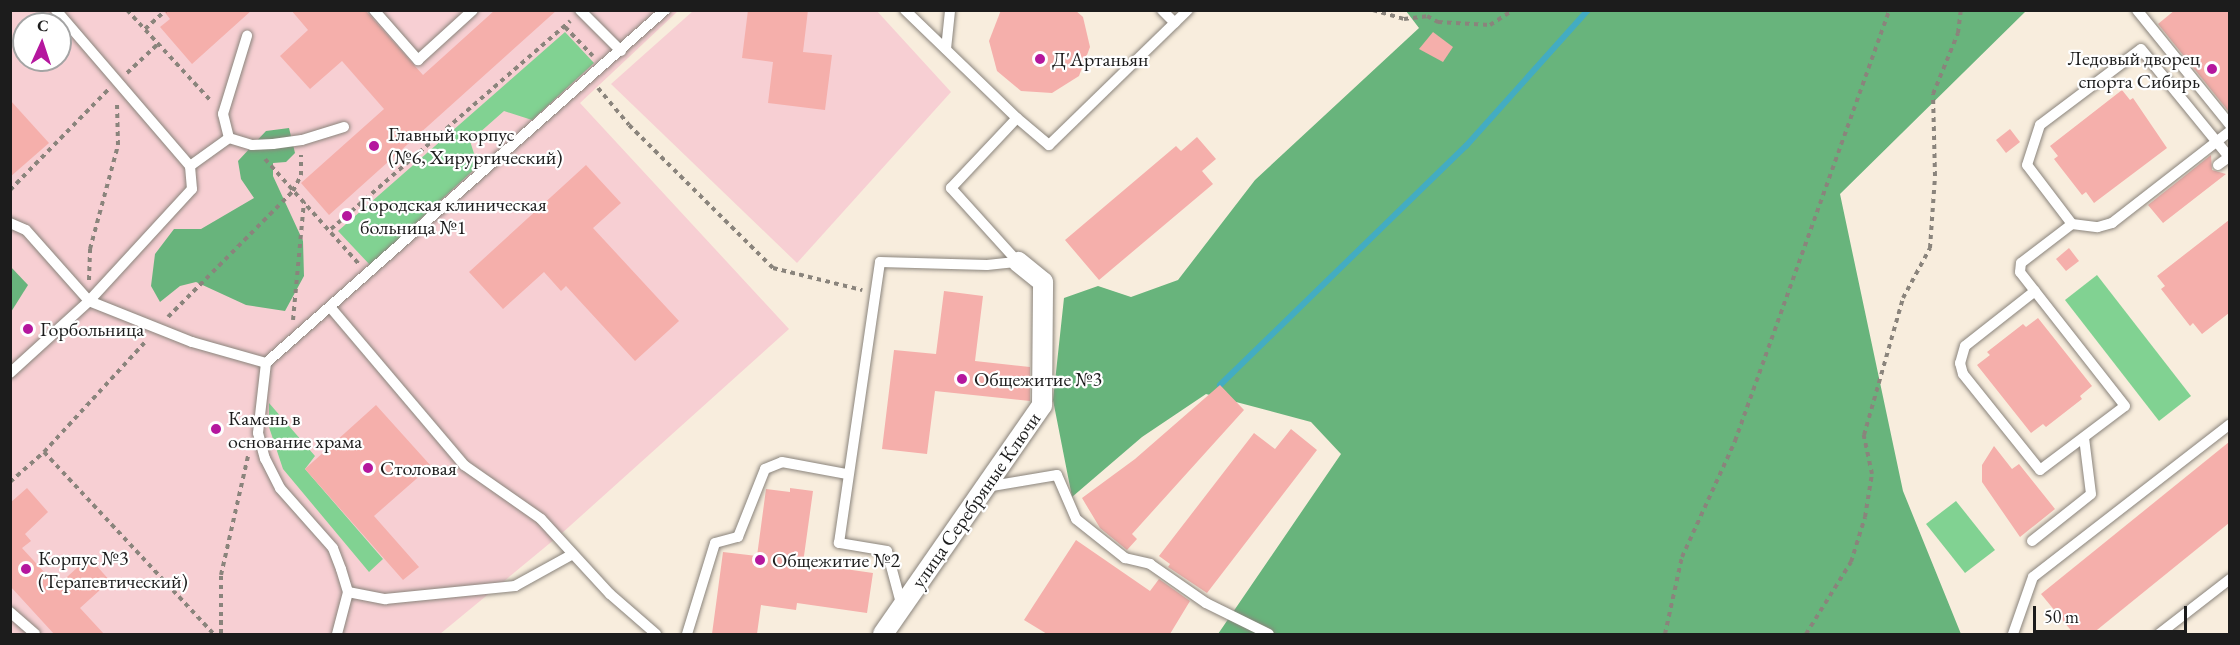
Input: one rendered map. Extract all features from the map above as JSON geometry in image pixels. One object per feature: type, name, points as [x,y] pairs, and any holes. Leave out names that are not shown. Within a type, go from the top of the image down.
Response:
[{"type":"street","name":"улица Серебряные Ключи","points":[[883,634],[1042,405],[1043,282],[1018,262]]},
{"type":"lane","points":[[10,373],[89,302],[192,189],[190,166],[56,10]]},
{"type":"lane","points":[[374,10],[418,60],[474,10]]},
{"type":"lane","points":[[580,10],[621,51]]},
{"type":"lane","points":[[337,634],[348,592],[333,548],[280,488],[265,459],[258,434],[266,363],[331,308],[665,10]]},
{"type":"lane","points":[[905,10],[1017,118],[1049,145],[1188,10]]},
{"type":"lane","points":[[946,49],[950,10]]},
{"type":"lane","points":[[1162,10],[1175,23]]},
{"type":"lane","points":[[2137,10],[2229,125]]},
{"type":"lane","points":[[229,138],[223,114],[246,36]]},
{"type":"lane","points":[[2072,224],[2030,171],[2027,157],[2040,125],[2136,51],[2147,52],[2229,158],[2218,165]]},
{"type":"lane","points":[[1017,118],[951,189],[1018,262]]},
{"type":"lane","points":[[229,138],[252,145],[302,140],[344,127]]},
{"type":"lane","points":[[2035,291],[1965,346],[1960,369],[2037,468],[2044,469],[2125,406],[2035,291],[2020,272],[2021,263],[2072,224],[2098,227],[2112,223],[2229,131]]},
{"type":"lane","points":[[190,166],[229,138]]},
{"type":"lane","points":[[10,223],[26,230],[89,302],[192,342],[266,363]]},
{"type":"lane","points":[[902,607],[887,551],[839,543],[846,474],[880,262],[987,265],[1018,262]]},
{"type":"lane","points":[[331,308],[464,465],[541,519],[573,554],[656,634]]},
{"type":"lane","points":[[2013,634],[2033,577],[2229,424]]},
{"type":"lane","points":[[2032,541],[2041,527],[2091,494],[2084,438]]},
{"type":"lane","points":[[687,634],[715,543],[738,537],[765,469],[782,462],[846,474]]},
{"type":"lane","points":[[983,488],[1057,475],[1077,519],[1125,558],[1150,564],[1206,603],[1269,634]]},
{"type":"lane","points":[[348,592],[385,599],[515,586],[573,554]]},
{"type":"lane","points":[[2159,634],[2229,579]]},
{"type":"lane","points":[[10,612],[35,634]]},
{"type":"path","points":[[145,29],[166,10]]},
{"type":"path","points":[[1373,10],[1404,19],[1427,16],[1438,22],[1490,25],[1513,10]]},
{"type":"path","points":[[1665,634],[1682,557],[1735,441],[1889,10]]},
{"type":"path","points":[[1806,634],[1851,562],[1865,517],[1872,474],[1864,435],[1903,298],[1930,248],[1935,176],[1933,94],[1958,33],[1961,10]]},
{"type":"path","points":[[331,229],[565,27],[602,65]]},
{"type":"path","points":[[10,190],[75,120],[158,44]]},
{"type":"path","points":[[589,79],[628,124],[773,268],[874,292]]},
{"type":"path","points":[[89,302],[90,249],[118,146],[116,82]]},
{"type":"path","points":[[293,191],[301,175],[302,140]]},
{"type":"path","points":[[291,341],[304,201]]},
{"type":"path","points":[[221,634],[218,601],[230,527],[258,434]]},
{"type":"path","points":[[44,452],[214,634]]},
{"type":"shaded area","points":[[876,10],[951,92],[797,263],[611,84],[693,11]]},
{"type":"shaded area","name":"Городская клиническая больница №1","points":[[10,11],[678,11],[580,103],[789,329],[561,534],[440,634],[11,634]]},
{"type":"green space","points":[[1406,11],[2026,11],[1840,194],[1903,491],[1961,634],[1218,634],[1341,454],[1311,422],[1206,394],[1142,437],[1072,497],[1053,400],[1064,298],[1098,286],[1131,297],[1178,280],[1255,180],[1419,28]]},
{"type":"green space","points":[[565,32],[594,63],[532,120],[504,111],[470,141],[478,166],[370,265],[338,231]]},
{"type":"green space","points":[[289,128],[295,153],[286,162],[273,163],[273,176],[303,241],[304,276],[285,311],[246,305],[196,282],[180,286],[160,302],[151,286],[155,254],[174,229],[201,229],[254,198],[241,179],[238,161],[266,131]]},
{"type":"green space","points":[[10,266],[28,285],[11,312],[10,312]]},
{"type":"green space","points":[[2097,275],[2191,396],[2159,421],[2065,300]]},
{"type":"green space","points":[[269,403],[315,456],[305,469],[383,559],[369,572],[283,469],[269,427]]},
{"type":"green space","points":[[1956,501],[1995,550],[1965,573],[1926,524]]},
{"type":"building","points":[[163,10],[252,10],[192,64],[160,27],[170,19]]},
{"type":"building","name":"Главный корпус (№6, Хирургический)","points":[[291,10],[365,10],[423,75],[495,10],[557,10],[329,215],[301,183],[384,109],[342,61],[310,89],[280,56],[308,30]]},
{"type":"building","points":[[748,10],[808,10],[803,52],[832,55],[825,110],[768,103],[773,62],[742,58]]},
{"type":"building","name":"Д'Артаньян","points":[[1001,10],[1075,10],[1083,17],[1090,47],[1079,76],[1052,93],[1021,91],[997,71],[989,41]]},
{"type":"building","name":"Ледовый дворец спорта Сибирь","points":[[2175,10],[2229,10],[2229,112],[2158,24]]},
{"type":"building","points":[[1433,32],[1453,47],[1443,62],[1419,49]]},
{"type":"building","points":[[2122,90],[2130,100],[2133,98],[2167,148],[2094,203],[2086,192],[2082,195],[2054,159],[2058,156],[2050,146]]},
{"type":"building","points":[[10,100],[49,143],[10,177]]},
{"type":"building","points":[[2010,129],[2020,142],[2006,153],[1996,140]]},
{"type":"building","points":[[1197,137],[1216,159],[1202,171],[1213,184],[1099,280],[1065,240],[1176,146],[1181,151]]},
{"type":"building","points":[[2211,155],[2212,170],[2226,174],[2163,223],[2148,205]]},
{"type":"building","points":[[586,165],[621,203],[593,228],[679,321],[635,361],[566,286],[561,291],[544,272],[503,309],[469,272]]},
{"type":"building","points":[[2229,220],[2229,313],[2202,334],[2193,323],[2190,326],[2161,289],[2165,286],[2157,276]]},
{"type":"building","points":[[2069,248],[2079,261],[2066,271],[2056,259]]},
{"type":"building","name":"Общежитие №3","points":[[944,291],[983,296],[975,361],[1030,367],[1030,401],[935,391],[927,454],[882,449],[894,350],[936,354]]},
{"type":"building","points":[[2038,318],[2092,386],[2080,396],[2082,399],[2046,427],[2043,424],[2031,433],[1977,365],[1990,355],[1987,352],[2023,324],[2026,327]]},
{"type":"building","points":[[1220,385],[1244,410],[1132,534],[1137,539],[1127,550],[1100,528],[1082,498],[1135,459]]},
{"type":"building","name":"Столовая","points":[[376,405],[431,466],[374,516],[419,567],[403,580],[305,469]]},
{"type":"building","points":[[1291,429],[1317,450],[1207,593],[1168,567],[1170,564],[1159,556],[1254,433],[1275,449]]},
{"type":"building","points":[[2229,442],[2229,523],[2092,634],[2074,634],[2041,594]]},
{"type":"building","points":[[1994,446],[2012,469],[2019,464],[2055,509],[2020,537],[1982,482],[1982,465]]},
{"type":"building","name":"Корпус №3 (Терапевтический)","points":[[27,488],[48,512],[25,534],[31,541],[22,548],[57,586],[89,557],[110,581],[80,608],[104,634],[54,634],[10,586],[10,503]]},
{"type":"building","name":"Общежитие №2","points":[[790,488],[813,491],[803,563],[873,573],[867,613],[797,603],[796,610],[761,605],[757,634],[712,634],[723,552],[757,556],[766,489],[790,492]]},
{"type":"building","points":[[1076,540],[1150,591],[1159,579],[1190,601],[1170,634],[1047,634],[1024,620]]},
{"type":"waterway","points":[[1220,385],[1466,146],[1588,10]]},
{"type":"place","name":"Д'Артаньян","points":[[1040,59]]},
{"type":"place","name":"Ледовый дворец спорта Сибирь","points":[[2212,69]]},
{"type":"place","name":"Главный корпус (№6, Хирургический)","points":[[374,146]]},
{"type":"place","name":"Городская клиническая больница №1","points":[[347,216]]},
{"type":"place","name":"Горбольница","points":[[28,329]]},
{"type":"place","name":"Общежитие №3","points":[[962,379]]},
{"type":"place","name":"Камень в основание храма","points":[[216,429]]},
{"type":"place","name":"Столовая","points":[[368,468]]},
{"type":"place","name":"Общежитие №2","points":[[760,560]]},
{"type":"place","name":"Корпус №3 (Терапевтический)","points":[[26,569]]}]
